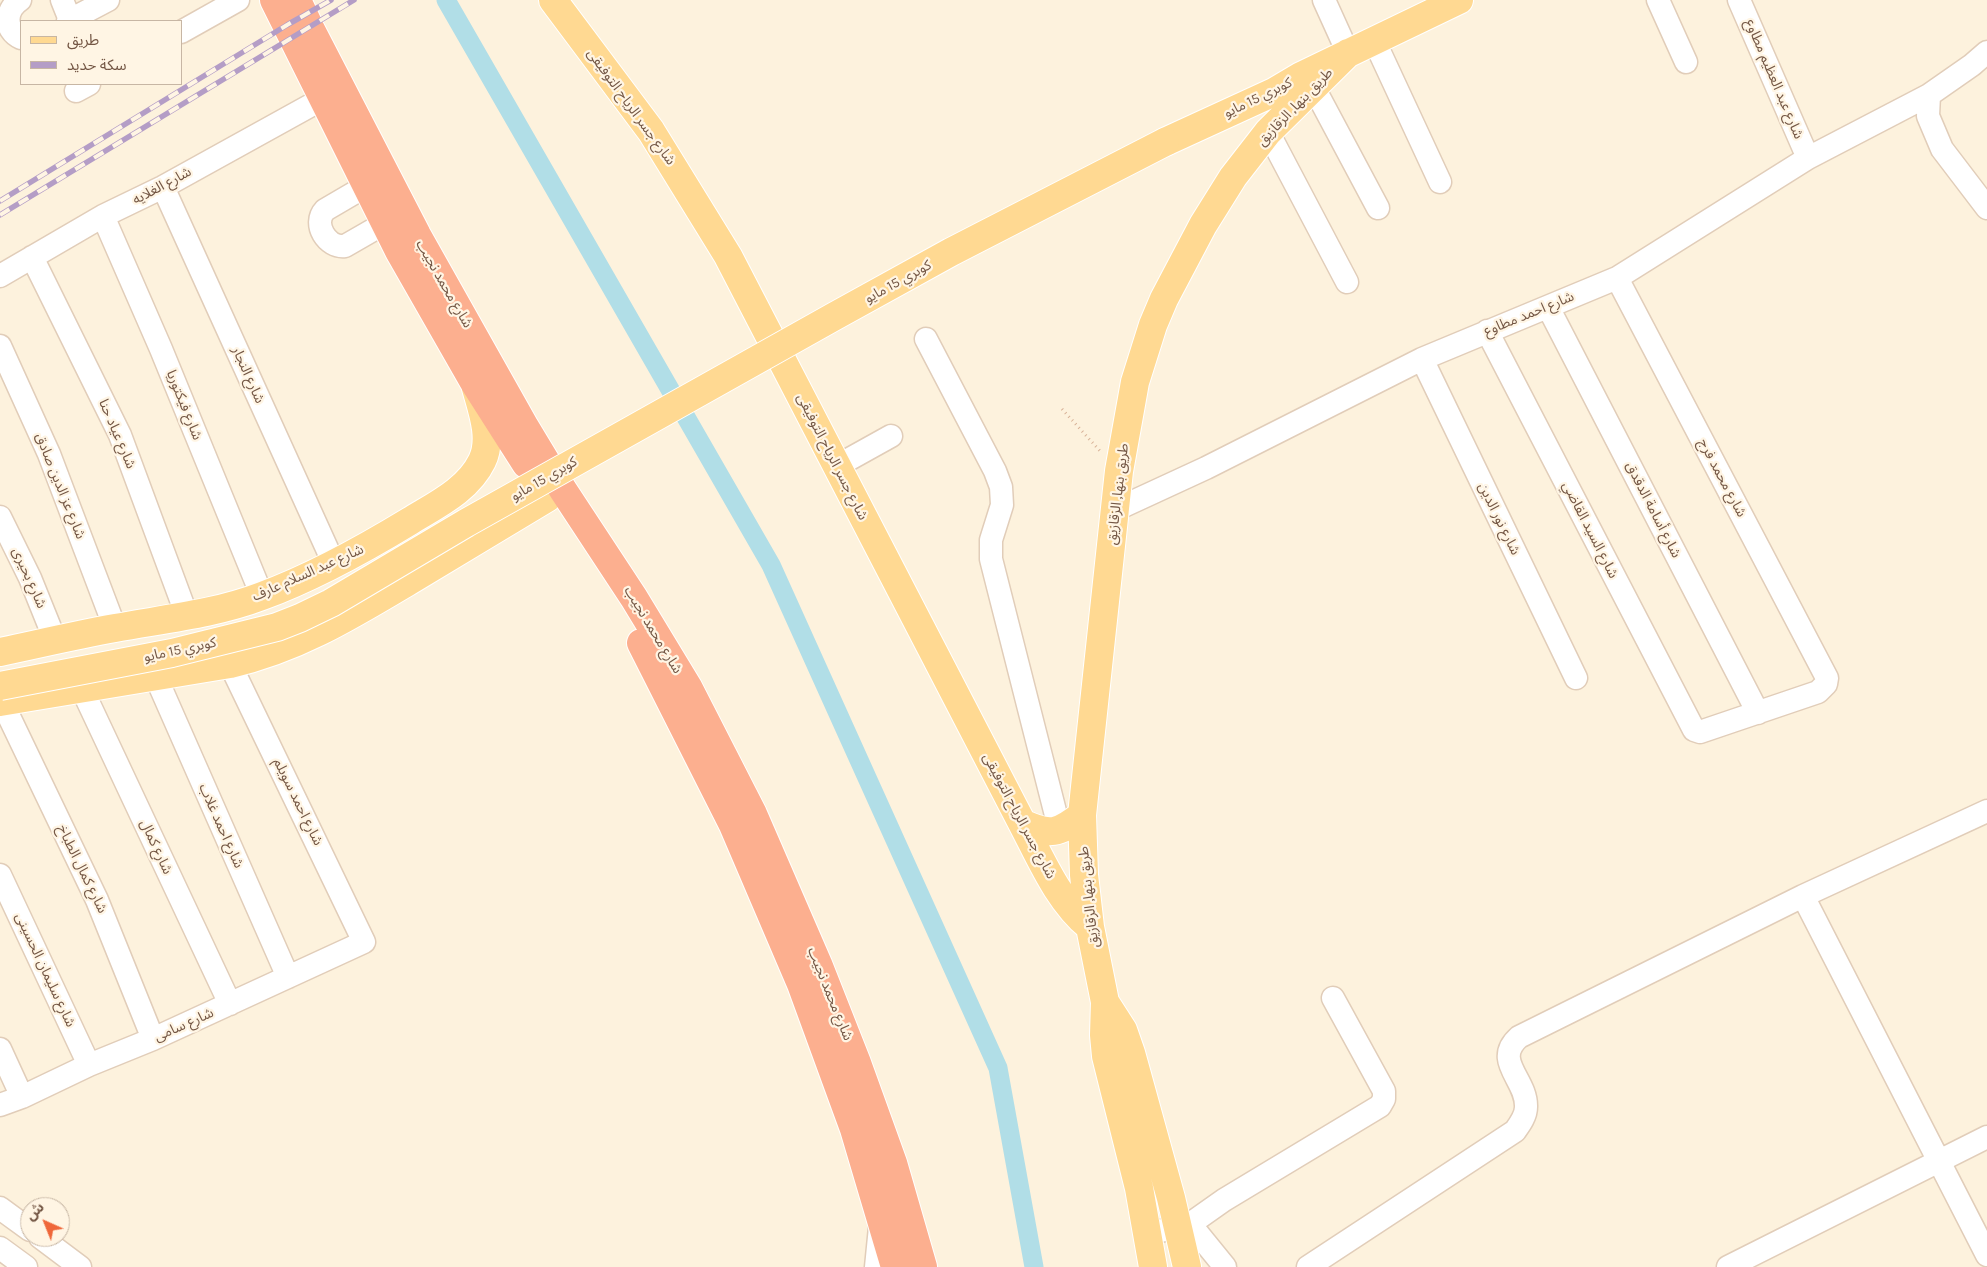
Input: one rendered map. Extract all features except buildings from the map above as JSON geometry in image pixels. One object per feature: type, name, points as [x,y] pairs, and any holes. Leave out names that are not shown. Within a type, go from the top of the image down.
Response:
[{"type":"highway","points":[[274,0],[301,33]]},
{"type":"highway","points":[[297,0],[301,33]]},
{"type":"highway","name":"شارع محمد نجيب","points":[[301,33],[324,98],[366,186],[395,218],[399,251],[475,384],[636,634],[743,819]]},
{"type":"highway","name":"شارع محمد نجيب","points":[[301,33],[395,218],[563,490],[634,598],[688,687],[760,859],[857,1063],[892,1164],[924,1267]]},
{"type":"highway","name":"شارع محمد نجيب","points":[[760,859],[854,1129],[895,1267]]},
{"type":"main road","name":"شارع جسر الرياح التوفيقى","points":[[554,0],[652,131],[728,256],[1022,823],[1063,898],[1077,916],[1090,927]]},
{"type":"main road","name":"طريق بنها, الزقازيق","points":[[1153,1267],[1139,1188],[1106,1056],[1104,1035],[1105,1002],[1090,927],[1084,875],[1082,815],[1119,471],[1135,382],[1153,325],[1164,299],[1202,225],[1247,160],[1307,81],[1348,53],[1459,0]]},
{"type":"main road","name":"كوبري 15 مايو","points":[[0,670],[219,626],[275,611],[326,586],[635,407],[995,211],[1160,136],[1255,88],[1285,78],[1307,81]]},
{"type":"main road","name":"كوبري 15 مايو","points":[[1,697],[276,627],[300,618],[818,325],[1160,136],[1214,119],[1274,92],[1307,81]]},
{"type":"main road","points":[[1214,119],[1223,122],[1238,134],[1246,150],[1247,160]]},
{"type":"main road","name":"شارع عبد السلام عارف","points":[[0,652],[115,628],[187,616],[262,596],[334,564],[384,536],[463,487],[483,461],[487,437],[475,384]]},
{"type":"main road","points":[[1,697],[82,689],[155,675],[230,664],[258,658],[285,649],[338,623],[547,498]]},
{"type":"main road","points":[[1022,823],[1049,833],[1060,830],[1082,815]]},
{"type":"main road","name":"طريق بنها, الزقازيق","points":[[1105,1002],[1123,1030],[1131,1053],[1184,1225],[1187,1267]]},
{"type":"street","points":[[20,0],[12,7],[8,15],[8,23],[20,37]]},
{"type":"street","points":[[67,14],[108,0]]},
{"type":"street","points":[[182,31],[238,0]]},
{"type":"street","points":[[1324,0],[1348,53]]},
{"type":"street","points":[[1658,0],[1686,62]]},
{"type":"street","name":"شارع عبد العظيم مطاوع","points":[[1739,0],[1808,158]]},
{"type":"street","points":[[1374,40],[1440,182]]},
{"type":"street","name":"شارع احمد مطاوع","points":[[1115,510],[1206,468],[1422,359],[1617,278],[1808,158],[1929,95],[1972,65],[1987,52]]},
{"type":"street","points":[[1307,81],[1378,208]]},
{"type":"street","points":[[1929,95],[1928,116],[1942,149],[1987,208]]},
{"type":"street","name":"شارع الغلايه","points":[[0,276],[103,216],[163,187],[324,98]]},
{"type":"street","points":[[1268,132],[1347,282]]},
{"type":"street","points":[[366,186],[325,210],[320,215],[319,223],[327,239],[338,247],[345,246],[395,218]]},
{"type":"street","name":"شارع النجار","points":[[163,187],[334,564]]},
{"type":"street","name":"شارع فيكتوريا","points":[[103,216],[161,349],[262,596]]},
{"type":"street","name":"شارع عياد حنا","points":[[32,257],[120,435],[187,616]]},
{"type":"street","name":"شارع محمد فرج","points":[[1617,278],[1827,678],[1826,684],[1818,692],[1758,713]]},
{"type":"street","name":"شارع أسامة الدقدق","points":[[1548,307],[1758,713]]},
{"type":"street","name":"شارع السيد القاضي","points":[[1487,331],[1692,728],[1700,732],[1758,713]]},
{"type":"street","points":[[926,339],[995,471],[1001,487],[1002,505],[991,540],[991,559],[1060,830]]},
{"type":"street","name":"شارع عز الدين صادق","points":[[0,346],[49,454],[115,628]]},
{"type":"street","name":"شارع نور الدين","points":[[1422,359],[1576,678]]},
{"type":"street","points":[[837,466],[891,436]]},
{"type":"street","name":"شارع بحيرى","points":[[0,517],[30,578],[55,640]]},
{"type":"street","name":"شارع احمد سويلم","points":[[230,664],[365,940]]},
{"type":"street","name":"شارع احمد غلاب","points":[[155,675],[288,977]]},
{"type":"street","name":"شارع كمال","points":[[82,689],[230,1004]]},
{"type":"street","name":"شارع كمال الطباخ","points":[[1,697],[97,900],[153,1039]]},
{"type":"street","points":[[1308,1267],[1515,1131],[1522,1120],[1526,1107],[1524,1094],[1508,1061],[1508,1053],[1511,1043],[1519,1037],[1803,896],[1987,811]]},
{"type":"street","name":"شارع سليمان الحسينى","points":[[0,875],[89,1065]]},
{"type":"street","points":[[1803,896],[1987,1255]]},
{"type":"street","name":"شارع سامى","points":[[0,1105],[153,1039],[362,944],[365,940]]},
{"type":"street","points":[[1147,1234],[1184,1225],[1380,1106],[1384,1099],[1384,1091],[1333,998]]},
{"type":"street","points":[[0,1049],[22,1097]]},
{"type":"street","points":[[1728,1267],[1987,1137]]},
{"type":"street","points":[[0,1208],[20,1223]]},
{"type":"street","points":[[876,1267],[880,1218]]},
{"type":"street","points":[[1184,1225],[1226,1267]]},
{"type":"street","points":[[53,1247],[80,1267]]},
{"type":"street","points":[[0,1248],[26,1267]]},
{"type":"path","points":[[1062,408],[1119,471]]},
{"type":"waterway","points":[[446,0],[771,565],[998,1068],[1034,1267]]},
{"type":"railway","points":[[0,201],[331,0]]},
{"type":"railway","points":[[0,215],[354,0]]}]
